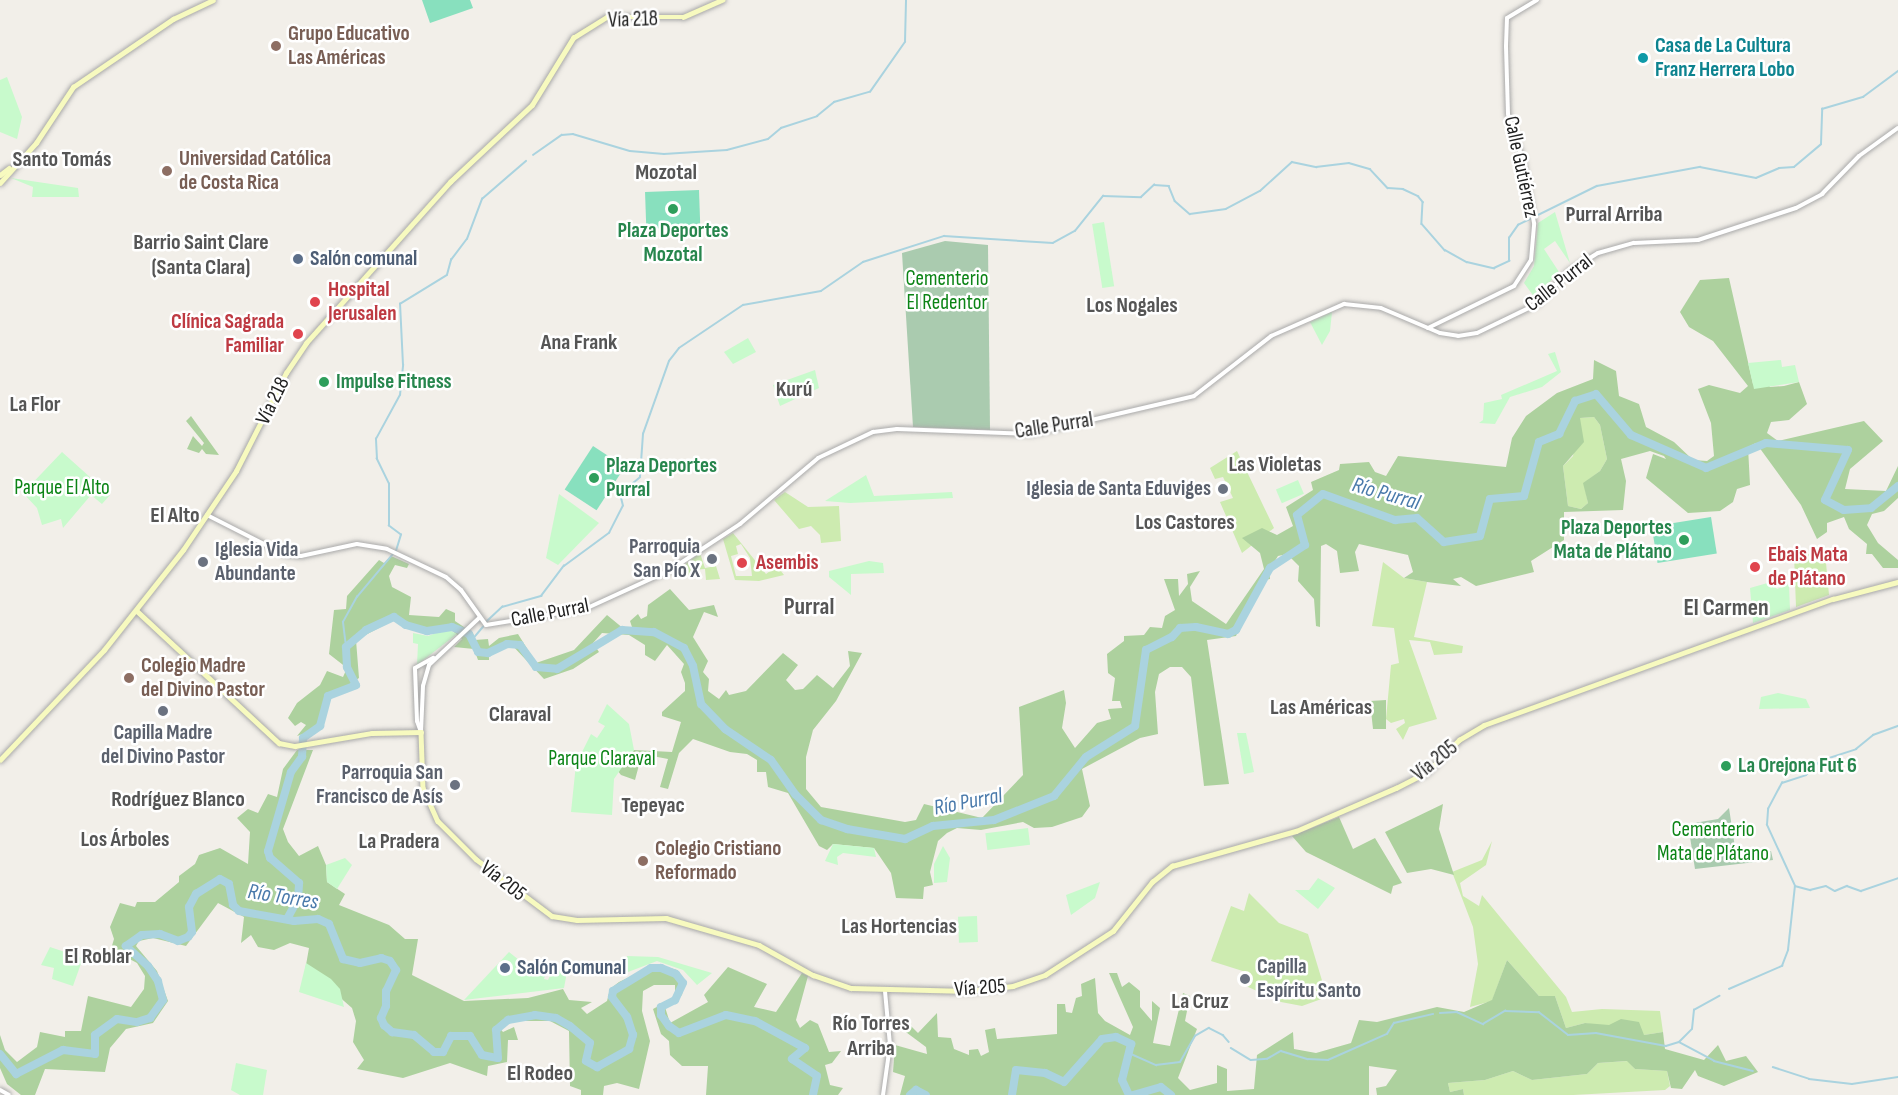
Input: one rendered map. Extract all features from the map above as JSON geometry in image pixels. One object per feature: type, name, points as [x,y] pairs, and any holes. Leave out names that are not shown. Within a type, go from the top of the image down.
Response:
[{"type":"main road","points":[[0,183],[36,143],[73,87],[173,19],[213,0]]},
{"type":"main road","name":"Vía 218","points":[[0,760],[137,611],[236,471],[286,373],[306,344],[450,182],[532,105],[573,38],[607,17],[683,17],[722,0]]},
{"type":"main road","points":[[0,175],[16,163]]},
{"type":"main road","name":"Vía 205","points":[[421,732],[423,788],[438,821],[476,859],[545,913],[577,920],[674,920],[759,945],[828,982],[885,991],[982,990],[1032,980],[1058,968],[1113,931],[1152,882],[1172,866],[1296,831],[1400,787],[1426,773],[1468,734],[1499,718],[1842,596],[1898,582]]},
{"type":"main road","points":[[137,611],[274,739],[295,746],[372,733],[421,732]]},
{"type":"street","name":"Calle Gutiérrez","points":[[1427,328],[1505,292],[1521,280],[1531,260],[1533,214],[1523,161],[1508,114],[1507,18],[1536,0]]},
{"type":"street","name":"Calle Purral","points":[[207,515],[284,554],[301,556],[357,544],[379,545],[446,577],[461,590],[486,625],[567,613],[652,580],[740,524],[818,458],[873,432],[897,429],[1031,434],[1194,396],[1250,349],[1344,303],[1381,308],[1427,328],[1458,336],[1477,333],[1537,304],[1569,271],[1598,253],[1634,243],[1698,240],[1796,208],[1822,195],[1859,156],[1898,128]]},
{"type":"street","points":[[421,732],[417,721],[415,668],[434,657],[479,618]]},
{"type":"street","points":[[421,732],[423,686],[434,657]]},
{"type":"street","points":[[883,1095],[890,1044],[885,991]]},
{"type":"street","points":[[0,1090],[9,1095]]},
{"type":"green space","points":[[422,0],[470,0],[473,8],[430,23]]},
{"type":"green space","points":[[7,77],[22,117],[17,139],[0,132],[0,80]]},
{"type":"green space","points":[[11,178],[78,188],[79,197],[32,197],[33,187]]},
{"type":"green space","name":"Plaza Deportes Mozotal","points":[[699,190],[700,227],[646,229],[645,192]]},
{"type":"green space","points":[[1555,212],[1570,263],[1555,241],[1544,249],[1559,272],[1535,298],[1524,283],[1534,266],[1538,223]]},
{"type":"green space","points":[[1104,222],[1114,286],[1102,288],[1092,224]]},
{"type":"green space","name":"Cementerio El Redentor","points":[[945,241],[988,245],[990,430],[913,427],[902,253]]},
{"type":"green space","points":[[1729,278],[1753,384],[1766,382],[1770,387],[1799,382],[1807,404],[1789,420],[1771,422],[1767,433],[1778,441],[1864,421],[1883,441],[1850,469],[1845,489],[1886,491],[1898,466],[1898,498],[1884,511],[1872,514],[1867,525],[1878,543],[1898,560],[1898,568],[1883,568],[1872,554],[1866,554],[1867,544],[1849,529],[1844,517],[1827,523],[1827,532],[1817,539],[1801,505],[1756,443],[1748,447],[1750,485],[1737,489],[1733,502],[1720,511],[1688,513],[1646,478],[1653,454],[1666,459],[1664,456],[1650,451],[1621,459],[1626,481],[1623,510],[1564,512],[1564,540],[1531,561],[1534,572],[1476,586],[1461,577],[1453,579],[1461,586],[1404,578],[1413,572],[1408,555],[1359,544],[1355,552],[1359,571],[1340,573],[1337,551],[1326,544],[1321,546],[1320,627],[1316,626],[1314,599],[1298,581],[1299,566],[1287,554],[1278,556],[1269,570],[1270,579],[1259,581],[1236,636],[1207,640],[1229,784],[1204,786],[1191,677],[1182,667],[1170,667],[1159,674],[1155,692],[1158,734],[1140,738],[1082,769],[1090,806],[1082,817],[1052,827],[1034,828],[1023,822],[981,830],[957,828],[947,833],[938,841],[930,872],[933,885],[924,887],[923,899],[896,898],[891,873],[874,848],[833,844],[827,850],[819,846],[788,793],[768,787],[766,772],[757,772],[757,760],[747,754],[730,752],[693,739],[679,753],[668,789],[660,787],[668,759],[642,754],[635,780],[621,775],[617,770],[622,757],[634,750],[672,752],[681,722],[662,716],[662,712],[685,691],[685,683],[681,672],[684,664],[667,645],[655,661],[645,655],[645,645],[629,635],[602,633],[593,643],[599,652],[573,669],[544,679],[510,643],[502,643],[489,655],[489,660],[478,660],[474,649],[454,647],[462,639],[449,628],[431,632],[394,620],[356,640],[359,678],[330,697],[318,729],[297,736],[306,725],[301,722],[295,726],[288,718],[297,703],[320,685],[327,671],[343,677],[347,668],[329,654],[334,610],[346,609],[347,596],[379,560],[384,563],[391,556],[409,564],[407,568],[395,565],[389,576],[392,587],[411,597],[409,615],[439,617],[446,609],[455,613],[455,621],[473,633],[475,640],[488,639],[489,646],[499,638],[518,634],[536,663],[574,650],[607,615],[624,629],[632,627],[630,621],[638,614],[641,619],[647,616],[648,605],[670,589],[689,610],[714,605],[718,617],[704,612],[693,637],[708,661],[703,672],[709,679],[708,691],[719,699],[726,690],[729,695],[746,691],[783,653],[798,665],[786,680],[795,690],[803,689],[817,675],[833,688],[850,666],[848,651],[862,653],[836,701],[813,730],[806,757],[806,789],[821,807],[905,822],[916,820],[924,804],[982,818],[1023,775],[1019,707],[1064,690],[1066,703],[1062,728],[1075,748],[1097,723],[1111,719],[1108,709],[1122,708],[1120,701],[1112,701],[1115,678],[1108,673],[1107,654],[1124,641],[1124,636],[1144,635],[1150,627],[1162,628],[1165,616],[1175,610],[1164,579],[1178,579],[1179,596],[1188,584],[1187,574],[1200,571],[1190,587],[1192,601],[1226,624],[1264,569],[1260,553],[1242,538],[1262,528],[1277,535],[1293,526],[1286,507],[1313,490],[1311,482],[1339,470],[1340,464],[1369,462],[1375,472],[1386,476],[1398,456],[1506,467],[1512,438],[1526,416],[1557,393],[1593,379],[1594,360],[1616,371],[1619,396],[1639,404],[1646,427],[1674,442],[1693,460],[1707,461],[1714,456],[1711,423],[1698,389],[1709,385],[1740,393],[1748,386],[1713,341],[1689,327],[1680,312],[1700,280]],"holes":[[[1594,417],[1600,425],[1607,459],[1600,471],[1583,483],[1588,503],[1581,509],[1568,506],[1563,466],[1584,442],[1580,418]]]},
{"type":"green space","points":[[1332,312],[1330,331],[1322,345],[1310,322]]},
{"type":"green space","points":[[748,338],[756,352],[733,364],[724,352]]},
{"type":"green space","points":[[1555,352],[1561,372],[1542,387],[1510,397],[1495,424],[1479,423],[1483,420],[1484,403],[1502,399],[1501,395],[1557,371],[1548,354]]},
{"type":"green space","points":[[1781,360],[1782,367],[1795,365],[1799,382],[1754,389],[1748,363]]},
{"type":"green space","points":[[815,370],[819,388],[780,406],[773,385]]},
{"type":"green space","points":[[191,416],[219,455],[206,454],[202,449],[199,453],[187,449],[193,436],[202,446],[204,443],[186,421]]},
{"type":"green space","points":[[1594,417],[1600,425],[1607,459],[1600,471],[1584,483],[1588,503],[1581,509],[1568,506],[1563,466],[1573,456],[1580,418]]},
{"type":"green space","name":"Plaza Deportes Purral","points":[[593,446],[625,467],[597,510],[565,490]]},
{"type":"green space","points":[[1237,451],[1274,528],[1242,553],[1220,502],[1233,498],[1223,477],[1215,479],[1210,468]]},
{"type":"green space","name":"Parque El Alto","points":[[62,452],[110,495],[102,504],[91,495],[63,528],[61,519],[42,525],[37,508],[23,493]]},
{"type":"green space","points":[[866,475],[874,496],[952,492],[953,498],[850,503],[825,501]]},
{"type":"green space","points":[[1298,480],[1304,494],[1282,503],[1276,489]]},
{"type":"green space","points":[[785,492],[808,507],[839,506],[841,541],[821,543],[820,535],[811,526],[799,529],[774,500]]},
{"type":"green space","points":[[559,494],[599,523],[558,565],[546,558]]},
{"type":"green space","name":"Plaza Deportes Mata de Plátano","points":[[1711,517],[1717,554],[1658,563],[1652,526]]},
{"type":"green space","points":[[733,533],[766,574],[777,566],[784,575],[759,581],[735,580],[723,539]],"holes":[[[741,544],[750,558],[752,576],[736,576],[731,556],[738,554],[736,546]]]},
{"type":"green space","points":[[1825,552],[1829,595],[1796,607],[1794,555]]},
{"type":"green space","points":[[700,553],[705,568],[716,566],[720,579],[706,580],[705,569],[692,570],[694,578],[683,574],[679,569]]},
{"type":"green space","points":[[869,561],[883,563],[884,573],[851,574],[851,595],[829,577],[829,571]]},
{"type":"green space","points":[[1383,562],[1404,578],[1427,582],[1414,637],[1463,646],[1462,653],[1434,655],[1430,642],[1409,640],[1437,719],[1409,727],[1403,740],[1396,729],[1405,723],[1404,719],[1391,723],[1386,719],[1391,665],[1399,663],[1394,628],[1372,626]]},
{"type":"green space","points":[[1771,582],[1777,589],[1789,584],[1790,610],[1753,623],[1750,588]]},
{"type":"green space","points":[[447,629],[457,634],[417,665],[418,644],[413,643],[413,633],[428,636]]},
{"type":"green space","points":[[1778,693],[1806,699],[1810,708],[1759,709],[1761,697]]},
{"type":"green space","points":[[1386,700],[1386,729],[1373,729],[1370,701]]},
{"type":"green space","name":"Parque Claraval","points":[[607,704],[629,724],[634,750],[614,779],[612,815],[571,812],[576,764],[591,734],[597,738],[605,726],[598,722]]},
{"type":"green space","points":[[1237,733],[1246,733],[1254,772],[1244,774]]},
{"type":"green space","points":[[297,750],[313,750],[283,829],[288,842],[299,856],[318,846],[326,865],[327,882],[345,894],[339,905],[389,925],[405,939],[418,939],[412,975],[464,1001],[528,998],[563,989],[569,1000],[592,1002],[581,1008],[587,1014],[607,1001],[610,989],[619,982],[657,964],[677,970],[684,981],[682,995],[665,1007],[670,1023],[708,1002],[704,995],[728,967],[767,984],[754,1007],[776,1012],[802,973],[808,976],[796,1020],[800,1028],[810,1020],[818,1024],[829,1052],[841,1051],[832,1063],[825,1065],[830,1085],[843,1088],[838,1095],[706,1095],[708,1066],[682,1066],[670,1055],[669,1041],[661,1034],[653,1009],[675,997],[675,985],[654,985],[643,991],[642,1011],[650,1041],[639,1089],[617,1083],[604,1086],[603,1095],[581,1095],[581,1090],[570,1086],[569,1031],[550,1021],[514,1021],[506,1017],[497,1025],[503,1032],[514,1027],[518,1040],[508,1040],[507,1062],[488,1066],[487,1076],[450,1063],[403,1078],[357,1069],[364,1060],[353,1042],[356,1021],[352,1008],[336,994],[303,982],[309,948],[290,943],[274,950],[258,947],[251,935],[241,943],[244,917],[218,903],[186,946],[153,938],[139,941],[136,946],[157,971],[168,1001],[153,1023],[126,1029],[110,1048],[105,1072],[45,1069],[35,1095],[21,1095],[7,1084],[0,1068],[0,1035],[5,1050],[17,1062],[37,1047],[40,1032],[65,1037],[65,1031],[81,1031],[88,996],[131,1007],[144,989],[145,976],[137,963],[111,949],[114,939],[110,927],[120,903],[135,907],[137,902],[155,902],[179,882],[179,876],[195,864],[199,855],[220,848],[248,864],[250,832],[237,818],[248,809],[258,813],[268,794],[277,797],[283,769]]},
{"type":"green space","points":[[1443,804],[1439,829],[1454,875],[1431,869],[1407,873],[1385,832]]},
{"type":"green space","name":"Cementerio Mata de Plátano","points":[[1729,808],[1736,854],[1771,851],[1773,860],[1695,869],[1688,824],[1718,819]]},
{"type":"green space","points":[[1339,817],[1353,849],[1375,838],[1402,883],[1393,886],[1391,894],[1306,852],[1292,836]]},
{"type":"green space","points":[[1028,828],[1030,845],[987,850],[985,833]]},
{"type":"green space","points":[[1492,841],[1486,865],[1460,883],[1463,896],[1479,906],[1482,895],[1566,997],[1572,1012],[1602,1009],[1660,1011],[1663,1032],[1644,1035],[1585,1023],[1566,1028],[1555,996],[1539,996],[1507,960],[1492,1001],[1470,1007],[1478,964],[1473,927],[1452,872],[1482,860]]},
{"type":"green space","points":[[833,844],[874,848],[876,857],[843,853],[837,857],[838,865],[825,861]]},
{"type":"green space","points":[[943,846],[950,858],[947,882],[934,883],[934,864]]},
{"type":"green space","points":[[345,858],[352,865],[337,889],[327,882],[326,865]]},
{"type":"green space","points":[[1318,878],[1335,888],[1318,909],[1295,890],[1309,890]]},
{"type":"green space","points":[[1100,882],[1095,898],[1071,915],[1066,895]]},
{"type":"green space","points":[[1249,893],[1279,923],[1308,934],[1327,997],[1302,1006],[1281,1002],[1246,986],[1249,973],[1211,961],[1231,906],[1244,911]]},
{"type":"green space","points":[[977,916],[978,942],[959,943],[958,917]]},
{"type":"green space","points":[[50,947],[83,958],[73,986],[52,979],[54,968],[41,965]]},
{"type":"green space","points":[[509,952],[524,964],[546,973],[544,979],[548,980],[553,969],[567,972],[564,988],[464,1000]]},
{"type":"green space","points":[[627,956],[658,957],[712,973],[697,985],[683,970],[657,961],[628,972]]},
{"type":"green space","points":[[1507,960],[1539,996],[1555,996],[1566,1028],[1585,1023],[1609,1025],[1621,1019],[1639,1022],[1644,1035],[1663,1032],[1665,1049],[1704,1060],[1718,1045],[1726,1061],[1746,1056],[1758,1072],[1724,1086],[1698,1076],[1695,1070],[1682,1089],[1671,1088],[1667,1071],[1635,1069],[1627,1061],[1598,1063],[1587,1074],[1532,1080],[1513,1071],[1485,1080],[1448,1083],[1450,1092],[1463,1089],[1464,1095],[1377,1095],[1376,1088],[1386,1086],[1397,1070],[1369,1066],[1369,1095],[900,1095],[905,1076],[893,1072],[895,1045],[927,1054],[926,1047],[895,1024],[908,1023],[918,1033],[937,1013],[938,1037],[951,1038],[954,1049],[969,1055],[969,1050],[978,1049],[981,1056],[989,1052],[985,1030],[995,1028],[997,1039],[1057,1034],[1057,1004],[1065,1004],[1066,1012],[1072,1013],[1076,998],[1082,996],[1081,984],[1095,978],[1098,1013],[1105,1021],[1130,1035],[1133,1027],[1109,973],[1117,973],[1122,987],[1129,982],[1140,991],[1140,1007],[1152,1021],[1152,1001],[1160,1008],[1153,1043],[1170,1046],[1183,993],[1190,996],[1185,1021],[1197,1029],[1178,1078],[1190,1090],[1217,1083],[1217,1065],[1227,1069],[1227,1091],[1254,1089],[1257,1055],[1293,1032],[1294,1049],[1316,1053],[1351,1043],[1359,1020],[1377,1022],[1437,1007],[1464,1012],[1492,1000]]},
{"type":"green space","points":[[306,963],[331,979],[340,989],[344,1007],[299,992]]},
{"type":"green space","points":[[1628,1061],[1635,1069],[1667,1071],[1670,1086],[1665,1090],[1573,1095],[1464,1095],[1463,1089],[1450,1092],[1448,1083],[1485,1080],[1513,1071],[1532,1080],[1587,1074],[1598,1063]]},
{"type":"green space","points":[[236,1063],[267,1070],[263,1095],[240,1095],[231,1090]]},
{"type":"waterway","points":[[533,155],[562,135],[573,134],[630,151],[664,154],[727,150],[768,139],[781,128],[817,116],[834,102],[870,92],[905,42],[906,0]]},
{"type":"waterway","points":[[487,621],[502,607],[541,596],[564,566],[609,533],[623,506],[620,494],[640,477],[643,434],[669,361],[679,348],[743,305],[821,291],[863,262],[944,236],[1053,243],[1075,231],[1103,196],[1141,197],[1154,185],[1169,186],[1175,201],[1190,214],[1226,209],[1260,191],[1292,162],[1316,167],[1349,163],[1370,169],[1388,188],[1403,189],[1418,196],[1423,202],[1422,224],[1445,250],[1467,262],[1494,268],[1509,261],[1509,238],[1518,225],[1597,186],[1700,167],[1756,178],[1779,168],[1794,167],[1821,144],[1822,109],[1863,97],[1898,71]]},
{"type":"waterway","points":[[396,551],[401,535],[389,526],[389,484],[377,459],[376,439],[400,395],[403,365],[400,304],[447,275],[451,260],[467,239],[482,199],[526,161]]},
{"type":"waterway","name":"Río Purral","points":[[287,919],[298,899],[299,883],[270,858],[268,851],[291,772],[302,757],[303,738],[320,726],[328,696],[356,685],[347,667],[346,647],[366,630],[394,617],[406,625],[427,631],[452,627],[469,634],[478,652],[488,653],[507,644],[520,645],[536,667],[557,669],[622,630],[654,632],[684,648],[693,666],[701,704],[725,729],[771,760],[795,794],[821,820],[847,829],[905,839],[933,826],[994,820],[1054,796],[1086,757],[1135,726],[1146,650],[1172,637],[1180,628],[1196,627],[1228,634],[1236,630],[1270,568],[1305,545],[1297,515],[1323,494],[1395,520],[1417,518],[1444,542],[1480,536],[1490,499],[1524,496],[1539,442],[1559,434],[1575,401],[1596,394],[1631,435],[1706,468],[1766,443],[1848,450],[1825,500],[1844,510],[1871,508],[1898,486]]},
{"type":"waterway","points":[[346,647],[343,622],[357,597],[393,554]]},
{"type":"waterway","points":[[472,640],[483,627]]},
{"type":"waterway","points":[[1795,886],[1767,825],[1768,809],[1782,783],[1806,775],[1820,761],[1856,749],[1873,735],[1898,726]]},
{"type":"waterway","points":[[1729,989],[1782,966],[1788,950],[1795,886],[1810,890],[1826,886],[1835,891],[1847,886],[1861,891],[1898,878]]},
{"type":"waterway","name":"Río Torres","points":[[0,1054],[16,1074],[63,1050],[95,1054],[95,1035],[117,1019],[137,1022],[150,1018],[163,1000],[158,981],[148,966],[126,946],[142,935],[160,934],[178,941],[188,937],[192,932],[189,907],[196,894],[220,879],[229,884],[233,905],[239,911],[294,921],[318,919],[329,924],[343,959],[360,963],[381,958],[390,961],[396,970],[386,991],[386,1006],[381,1018],[384,1025],[392,1032],[414,1035],[434,1052],[443,1052],[451,1036],[470,1036],[482,1055],[498,1058],[496,1030],[508,1020],[535,1015],[556,1018],[570,1026],[590,1043],[586,1061],[597,1067],[629,1049],[633,1035],[627,1017],[612,997],[613,991],[651,968],[661,968],[676,974],[683,983],[675,1000],[661,1007],[661,1015],[669,1026],[679,1033],[726,1015],[755,1021],[805,1048],[792,1059],[817,1076],[813,1095]]},
{"type":"waterway","points":[[1440,1013],[1457,1012],[1483,1024],[1505,1011],[1539,1012],[1568,1035],[1596,1033],[1666,1046],[1679,1042],[1692,1029],[1694,1010],[1719,996]]},
{"type":"waterway","points":[[1231,1048],[1251,1060],[1267,1059],[1281,1051],[1308,1059],[1328,1060],[1387,1034],[1394,1023],[1433,1014]]},
{"type":"waterway","points":[[1129,1053],[1156,1065],[1180,1062],[1195,1036],[1209,1028],[1223,1035],[1229,1042]]},
{"type":"waterway","name":"Río Torres","points":[[1012,1095],[1016,1070],[1045,1073],[1064,1082],[1102,1039],[1116,1037],[1131,1044],[1122,1080],[1129,1095]]},
{"type":"waterway","points":[[1679,1042],[1714,1061],[1753,1071]]},
{"type":"waterway","points":[[1773,1067],[1809,1079],[1852,1084],[1898,1077]]},
{"type":"waterway","name":"Río Torres","points":[[1133,1095],[1161,1087],[1171,1095]]},
{"type":"waterway","name":"Río Torres","points":[[910,1095],[916,1090],[926,1095]]},
{"type":"place","name":"Grupo Educativo Las Américas","points":[[276,46]]},
{"type":"place","name":"Casa de La Cultura Franz Herrera Lobo","points":[[1643,58]]},
{"type":"place","name":"Universidad Católica de Costa Rica","points":[[167,171]]},
{"type":"place","name":"Plaza Deportes Mozotal","points":[[673,209]]},
{"type":"place","name":"Salón comunal","points":[[298,259]]},
{"type":"place","name":"Hospital Jerusalen","points":[[315,302]]},
{"type":"place","name":"Clínica Sagrada Familiar","points":[[298,334]]},
{"type":"place","name":"Impulse Fitness","points":[[324,382]]},
{"type":"place","name":"Plaza Deportes Purral","points":[[594,478]]},
{"type":"place","name":"Iglesia de Santa Eduviges","points":[[1223,489]]},
{"type":"place","name":"Plaza Deportes Mata de Plátano","points":[[1684,540]]},
{"type":"place","name":"Parroquia San Pío X","points":[[712,559]]},
{"type":"place","name":"Iglesia Vida Abundante","points":[[203,562]]},
{"type":"place","name":"Asembis","points":[[742,563]]},
{"type":"place","name":"Ebais Mata de Plátano","points":[[1755,567]]},
{"type":"place","name":"Colegio Madre del Divino Pastor","points":[[129,678]]},
{"type":"place","name":"Capilla Madre del Divino Pastor","points":[[163,711]]},
{"type":"place","name":"La Orejona Fut 6","points":[[1726,766]]},
{"type":"place","name":"Parroquia San Francisco de Asís","points":[[455,785]]},
{"type":"place","name":"Colegio Cristiano Reformado","points":[[643,861]]},
{"type":"place","name":"Salón Comunal","points":[[505,968]]},
{"type":"place","name":"Capilla Espíritu Santo","points":[[1245,979]]},
{"type":"district","name":"Santo Tomás","points":[[62,160]]},
{"type":"district","name":"Mozotal","points":[[666,173]]},
{"type":"district","name":"Purral Arriba","points":[[1614,215]]},
{"type":"district","name":"Barrio Saint Clare (Santa Clara)","points":[[201,254]]},
{"type":"district","name":"Los Nogales","points":[[1132,306]]},
{"type":"district","name":"Ana Frank","points":[[579,343]]},
{"type":"district","name":"Kurú","points":[[794,390]]},
{"type":"district","name":"La Flor","points":[[35,405]]},
{"type":"district","name":"Las Violetas","points":[[1275,465]]},
{"type":"district","name":"El Alto","points":[[175,516]]},
{"type":"district","name":"Los Castores","points":[[1185,523]]},
{"type":"district","name":"Purral","points":[[809,607]]},
{"type":"district","name":"El Carmen","points":[[1726,608]]},
{"type":"district","name":"Las Américas","points":[[1321,708]]},
{"type":"district","name":"Claraval","points":[[520,715]]},
{"type":"district","name":"Rodríguez Blanco","points":[[178,800]]},
{"type":"district","name":"Tepeyac","points":[[653,806]]},
{"type":"district","name":"Los Árboles","points":[[125,840]]},
{"type":"district","name":"La Pradera","points":[[399,842]]},
{"type":"district","name":"Las Hortencias","points":[[899,927]]},
{"type":"district","name":"El Roblar","points":[[98,957]]},
{"type":"district","name":"La Cruz","points":[[1200,1002]]},
{"type":"district","name":"Río Torres Arriba","points":[[871,1036]]},
{"type":"district","name":"El Rodeo","points":[[540,1074]]}]
